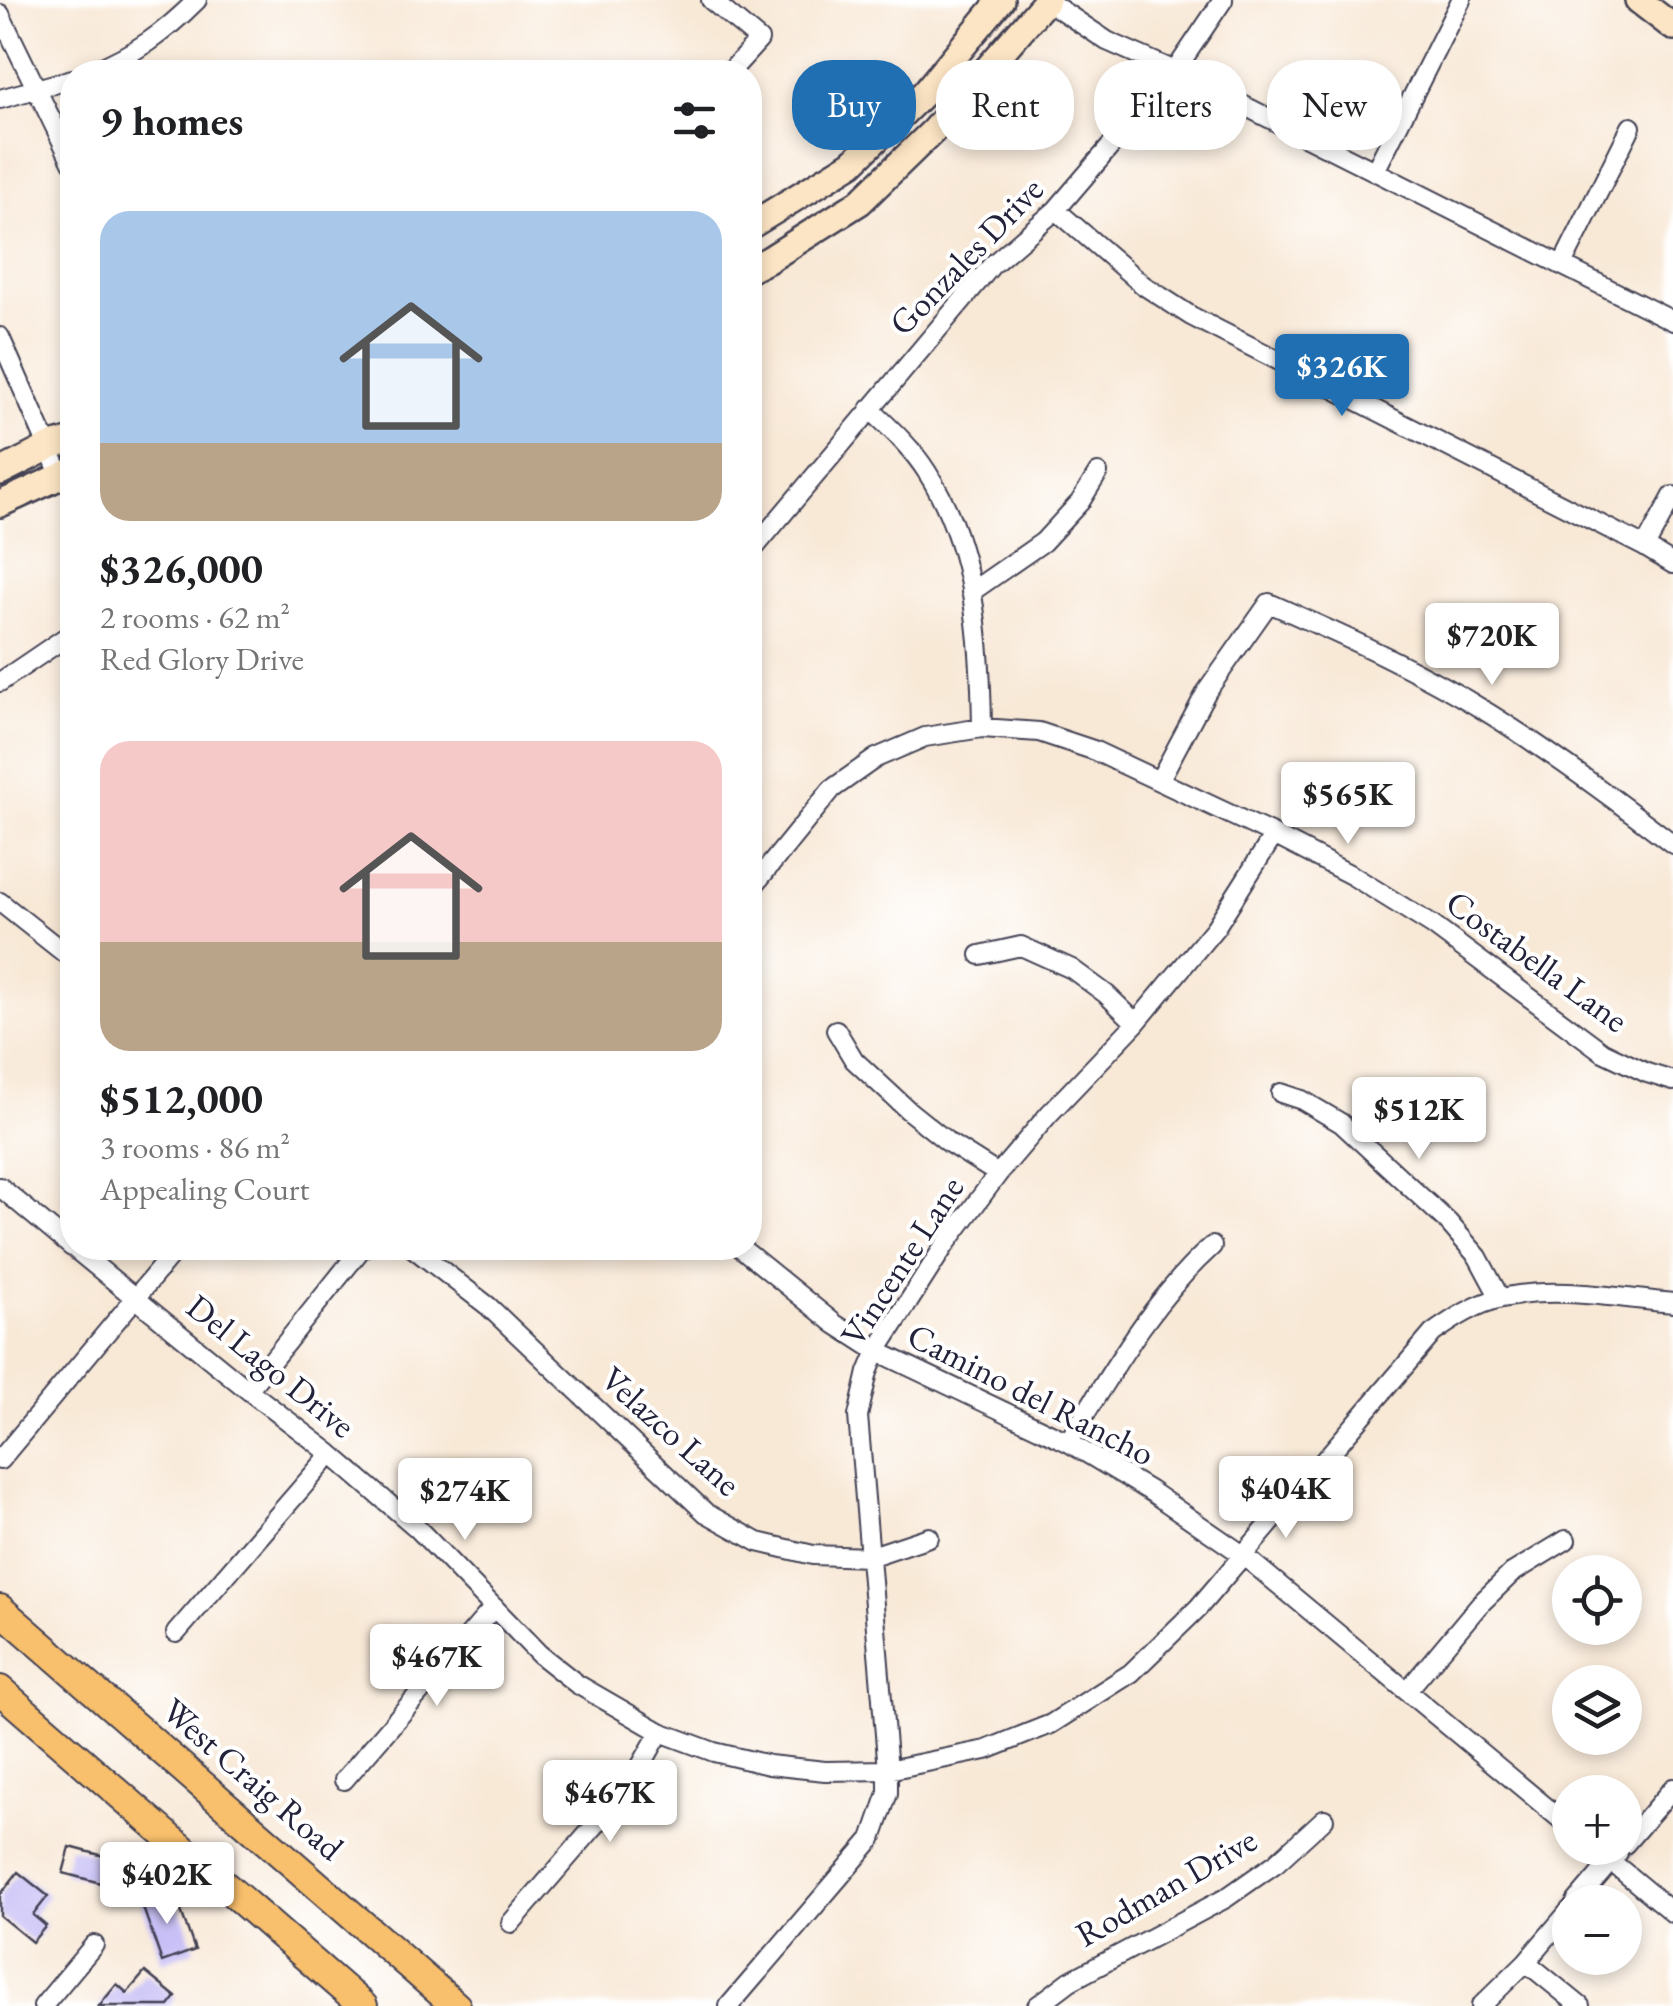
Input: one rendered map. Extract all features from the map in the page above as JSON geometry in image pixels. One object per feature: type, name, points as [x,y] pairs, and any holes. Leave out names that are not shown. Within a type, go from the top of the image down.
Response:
[{"type":"main road","name":"West Craig Road","points":[[0,1609],[456,2006]]},
{"type":"main road","points":[[0,1690],[363,2006]]},
{"type":"street","points":[[119,60],[170,27],[197,0]]},
{"type":"street","points":[[711,0],[759,40],[741,60]]},
{"type":"street","points":[[762,219],[852,164],[925,92],[1001,0]]},
{"type":"street","points":[[762,263],[860,202],[933,131],[1047,0],[1107,41],[1152,60]]},
{"type":"street","name":"Gonzales Drive","points":[[1182,60],[1223,0]]},
{"type":"street","points":[[1375,171],[1461,0]]},
{"type":"street","points":[[1638,0],[1673,27]]},
{"type":"street","points":[[0,14],[60,137]]},
{"type":"street","points":[[0,99],[60,82]]},
{"type":"street","points":[[1247,106],[1673,322]]},
{"type":"street","points":[[1562,265],[1631,127]]},
{"type":"street","name":"Gonzales Drive","points":[[762,539],[992,265],[1056,210],[1107,150]]},
{"type":"street","points":[[1056,210],[1142,284],[1192,316],[1673,564]]},
{"type":"street","points":[[0,338],[60,442]]},
{"type":"street","points":[[870,409],[903,440],[936,489],[960,543],[981,660],[982,728]]},
{"type":"street","points":[[0,472],[60,444]]},
{"type":"street","points":[[971,592],[1043,542],[1080,502],[1098,474]]},
{"type":"street","points":[[0,504],[60,476]]},
{"type":"street","points":[[1646,547],[1673,496]]},
{"type":"street","points":[[1160,781],[1207,691],[1269,603],[1368,647],[1487,712],[1577,770],[1673,844]]},
{"type":"street","points":[[0,682],[60,641]]},
{"type":"street","name":"Costabella Lane","points":[[762,875],[832,790],[876,758],[925,737],[982,728],[1038,732],[1093,750],[1353,876],[1432,925],[1603,1052],[1647,1074],[1673,1080]]},
{"type":"street","name":"Vincente Lane","points":[[729,2006],[872,1839],[888,1793],[858,1416],[877,1352],[945,1245],[998,1174],[1136,1023],[1216,928],[1274,835]]},
{"type":"street","points":[[0,902],[60,950]]},
{"type":"street","points":[[980,955],[1021,946],[1072,969],[1136,1023]]},
{"type":"street","points":[[836,1030],[854,1060],[908,1111],[998,1174]]},
{"type":"street","points":[[1281,1094],[1302,1100],[1342,1123],[1448,1222],[1478,1258],[1500,1298]]},
{"type":"street","name":"Del Lago Drive","points":[[0,1186],[60,1236]]},
{"type":"street","points":[[1068,1442],[1140,1326],[1212,1246]]},
{"type":"street","name":"Del Lago Drive","points":[[89,1260],[331,1454],[418,1530],[539,1654],[577,1684],[660,1732],[714,1752],[769,1765],[825,1771],[888,1770],[986,1750],[1051,1724],[1131,1674],[1198,1608],[1433,1334],[1454,1318],[1500,1298],[1558,1292],[1673,1303]]},
{"type":"street","points":[[0,1460],[167,1260]]},
{"type":"street","points":[[248,1390],[352,1260]]},
{"type":"street","name":"Velazco Lane","points":[[429,1260],[488,1306],[706,1513],[758,1542],[813,1555],[869,1557],[928,1536]]},
{"type":"street","name":"Camino del Rancho","points":[[756,1260],[835,1324],[877,1352],[1068,1442],[1150,1490],[1243,1555],[1552,1812]]},
{"type":"street","points":[[176,1633],[331,1454]]},
{"type":"street","points":[[1407,1691],[1479,1605],[1512,1573],[1566,1540]]},
{"type":"street","points":[[344,1780],[494,1607]]},
{"type":"street","points":[[510,1923],[630,1786],[660,1732]]},
{"type":"street","points":[[1642,1824],[1673,1788]]},
{"type":"street","name":"Rodman Drive","points":[[1037,2006],[1070,1981],[1226,1898],[1276,1863],[1324,1820]]},
{"type":"street","points":[[1590,1885],[1607,1865]]},
{"type":"street","points":[[1631,1865],[1673,1913]]},
{"type":"street","points":[[1481,2006],[1552,1931]]},
{"type":"street","points":[[44,2006],[94,1945]]},
{"type":"street","points":[[1526,1962],[1580,2006]]},
{"type":"building","points":[[70,1847],[134,1864],[127,1890],[63,1873]]},
{"type":"building","points":[[18,1872],[48,1896],[33,1915],[46,1926],[32,1942],[0,1916],[0,1895]]},
{"type":"building","points":[[165,1890],[171,1908],[179,1905],[195,1950],[162,1962],[140,1899]]},
{"type":"building","points":[[145,1972],[176,1997],[169,2006],[99,2006],[117,1984],[127,1993]]}]
